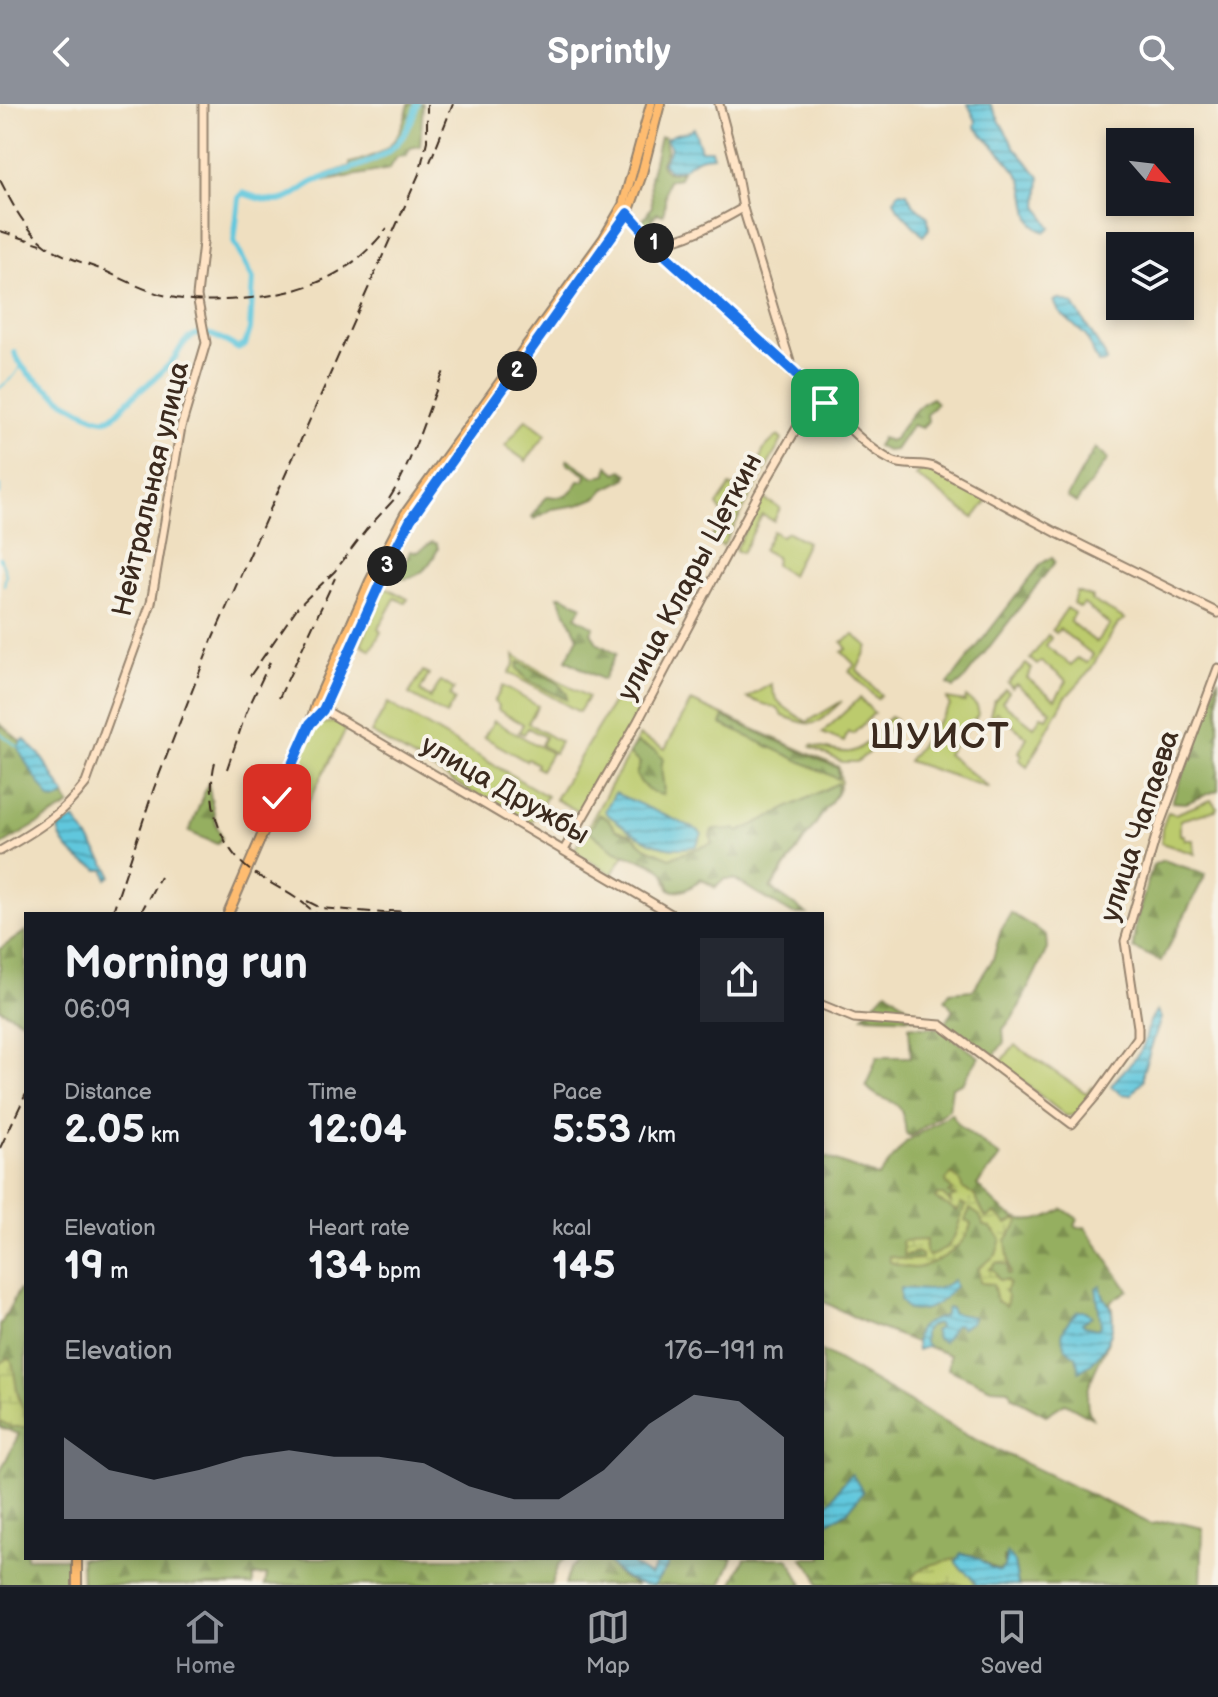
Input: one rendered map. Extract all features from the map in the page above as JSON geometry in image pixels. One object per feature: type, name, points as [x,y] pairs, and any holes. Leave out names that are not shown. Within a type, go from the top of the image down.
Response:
[{"type":"main road","name":"Нейтральная улица","points":[[0,851],[40,829],[70,805],[86,783],[151,603],[181,427],[206,343],[197,296],[203,243],[203,104]]},
{"type":"main road","points":[[626,209],[651,104]]},
{"type":"main road","points":[[229,912],[310,724],[411,519],[626,209],[641,177],[660,104]]},
{"type":"main road","points":[[719,104],[743,208],[793,371]]},
{"type":"main road","points":[[655,244],[667,243],[743,208]]},
{"type":"main road","points":[[626,209],[655,244],[876,450],[892,461],[924,463],[934,467],[1057,533],[1218,613]]},
{"type":"main road","name":"улица Клары Цеткин","points":[[564,850],[816,395]]},
{"type":"main road","name":"улица Чапаева","points":[[824,1006],[854,1018],[941,1025],[1072,1124],[1138,1037],[1125,941],[1158,829],[1218,668]]},
{"type":"main road","name":"улица Дружбы","points":[[320,707],[668,912]]},
{"type":"main road","points":[[77,1560],[77,1585]]},
{"type":"green space","points":[[409,104],[423,104],[420,146],[410,148],[406,156],[397,157],[389,169],[326,181],[326,175],[383,151],[390,145],[401,128]]},
{"type":"green space","points":[[660,137],[664,137],[667,150],[661,163],[663,167],[669,173],[682,171],[679,178],[668,180],[663,215],[657,213],[645,227],[642,222],[652,206],[650,178]]},
{"type":"green space","points":[[932,398],[937,403],[927,414],[928,421],[922,428],[912,425],[895,450],[886,451],[877,446],[882,438],[889,441],[894,439],[915,411]]},
{"type":"green space","points":[[526,419],[546,434],[526,461],[505,446]]},
{"type":"green space","points":[[778,436],[782,440],[723,546],[711,539],[723,514],[717,505],[730,486],[743,491],[760,470],[764,450]]},
{"type":"green space","points":[[1095,448],[1108,459],[1076,503],[1067,497]]},
{"type":"green space","points":[[568,459],[595,477],[607,475],[608,466],[617,473],[622,470],[628,474],[627,478],[605,489],[598,497],[578,505],[552,509],[535,519],[532,517],[543,500],[549,496],[567,494],[579,481],[584,481],[586,475],[566,462]]},
{"type":"green space","points":[[923,468],[988,500],[974,518],[916,476]]},
{"type":"green space","points":[[762,498],[780,508],[774,521],[762,515],[742,553],[735,550]]},
{"type":"green space","points":[[773,531],[781,536],[788,532],[807,542],[791,575],[775,565],[776,557],[763,550]]},
{"type":"green space","points":[[432,542],[437,544],[438,549],[427,566],[413,577],[399,579],[410,551],[418,552]]},
{"type":"green space","points":[[1052,557],[1055,562],[962,682],[954,688],[948,684],[1041,564]]},
{"type":"green space","points":[[385,587],[408,599],[405,603],[395,598],[378,629],[381,632],[371,650],[361,644]]},
{"type":"green space","points":[[1076,592],[1092,597],[1091,600],[1125,619],[1118,624],[1089,672],[1065,698],[1027,767],[1019,759],[1022,755],[1019,752],[1027,737],[996,712],[992,717],[990,715],[994,701],[1005,689],[1009,692],[1002,702],[1034,727],[1041,716],[1047,718],[1051,711],[1016,684],[1012,688],[1008,683],[1026,664],[1032,669],[1027,678],[1055,699],[1067,681],[1041,661],[1037,665],[1030,659],[1048,635],[1051,638],[1046,646],[1071,665],[1077,658],[1087,663],[1093,655],[1059,629],[1056,633],[1052,630],[1067,608],[1075,613],[1070,622],[1096,642],[1110,625],[1084,604],[1080,608],[1073,604]]},
{"type":"green space","points":[[558,596],[582,606],[576,617],[594,627],[591,632],[597,643],[616,654],[603,680],[566,660],[578,637]]},
{"type":"green space","points":[[854,635],[868,646],[857,670],[881,695],[877,699],[849,671],[855,665],[842,652],[847,649],[842,642]]},
{"type":"green space","points":[[514,655],[588,697],[579,712],[509,673],[515,663]]},
{"type":"green space","points":[[519,662],[557,682],[567,694],[567,700],[527,680],[517,668]]},
{"type":"green space","points":[[423,671],[429,674],[420,691],[430,698],[441,681],[454,689],[450,696],[455,700],[446,715],[409,694]]},
{"type":"green space","points":[[1218,678],[1218,790],[1186,803],[1172,802]]},
{"type":"green space","points":[[771,684],[780,703],[807,722],[842,701],[816,723],[804,723],[747,698]]},
{"type":"green space","points":[[503,686],[538,706],[528,723],[560,742],[554,753],[541,745],[545,737],[528,728],[524,734],[519,732],[523,724],[498,710],[499,706],[494,702]]},
{"type":"green space","points":[[616,697],[641,710],[581,813],[555,799]]},
{"type":"green space","points":[[966,697],[977,706],[979,714],[947,754],[989,788],[908,761],[950,706],[947,699],[965,702]]},
{"type":"green space","points":[[860,698],[874,713],[853,734],[848,732],[844,742],[822,733]]},
{"type":"green space","points":[[691,701],[839,767],[841,782],[837,793],[772,887],[778,893],[773,903],[734,879],[725,879],[715,888],[701,879],[686,890],[673,891],[669,889],[663,870],[645,861],[624,855],[612,874],[574,851],[639,736],[665,749]]},
{"type":"green space","points":[[388,703],[547,796],[529,826],[371,733]]},
{"type":"green space","points":[[724,717],[838,768],[838,779],[721,724]]},
{"type":"green space","points":[[890,717],[896,720],[876,746],[857,762],[842,762],[811,747],[840,752],[857,750]]},
{"type":"green space","points":[[494,721],[551,753],[541,770],[536,767],[537,764],[484,737]]},
{"type":"green space","points":[[336,722],[347,727],[305,809],[291,802],[286,791],[311,731],[317,724]]},
{"type":"green space","points":[[0,724],[39,757],[70,805],[0,846]]},
{"type":"green space","points":[[637,743],[656,751],[663,759],[663,795],[647,789],[636,775],[640,763],[629,754]]},
{"type":"green space","points":[[208,783],[222,838],[217,844],[189,832]]},
{"type":"green space","points":[[838,783],[837,793],[770,888],[804,912],[790,912],[734,879],[725,879],[715,886],[701,878],[689,888],[675,891],[670,889],[657,866],[616,851],[589,831],[599,814],[608,819],[616,830],[631,834],[645,847],[670,858],[713,843],[710,836],[712,830],[735,829],[739,832]]},
{"type":"green space","points":[[1211,800],[1216,810],[1180,820],[1180,835],[1184,835],[1185,840],[1193,840],[1195,854],[1161,843],[1168,812],[1175,814]]},
{"type":"green space","points":[[1163,860],[1206,874],[1161,961],[1133,948],[1136,921],[1153,865]]},
{"type":"green space","points":[[1011,913],[1046,935],[1047,949],[1015,1015],[1003,1029],[1004,1042],[993,1057],[945,1024],[953,1010],[945,999],[950,992],[973,990],[993,959],[1001,930]]},
{"type":"green space","points":[[24,932],[24,1022],[0,1009],[0,949]]},
{"type":"green space","points":[[887,990],[921,1018],[863,1016]]},
{"type":"green space","points":[[909,1026],[938,1028],[979,1057],[963,1082],[952,1087],[949,1109],[911,1136],[906,1134],[897,1105],[866,1086],[877,1057],[911,1057]]},
{"type":"green space","points":[[1015,1045],[1086,1093],[1092,1087],[1094,1089],[1075,1115],[1066,1116],[1002,1065]]},
{"type":"green space","points":[[951,1113],[959,1125],[1000,1157],[977,1185],[988,1196],[1006,1213],[1025,1221],[1063,1209],[1078,1219],[1075,1226],[1085,1227],[1128,1290],[1110,1302],[1113,1318],[1111,1334],[1088,1390],[1087,1404],[1092,1418],[1065,1403],[1046,1415],[1013,1397],[1009,1389],[991,1388],[948,1369],[950,1355],[866,1323],[824,1302],[824,1160],[826,1157],[878,1177],[906,1142]]},
{"type":"green space","points":[[952,1174],[961,1182],[962,1188],[974,1195],[986,1218],[994,1213],[1007,1224],[1020,1221],[1006,1240],[1010,1274],[1007,1274],[1008,1265],[997,1262],[990,1269],[994,1270],[999,1280],[1009,1283],[1005,1291],[1008,1296],[1006,1306],[997,1301],[993,1284],[980,1283],[979,1268],[996,1255],[1001,1239],[991,1228],[983,1225],[980,1216],[970,1209],[965,1220],[971,1224],[968,1232],[958,1246],[944,1257],[917,1268],[890,1262],[889,1256],[922,1259],[922,1255],[916,1252],[904,1256],[902,1241],[926,1240],[925,1251],[929,1256],[950,1243],[965,1205],[961,1204],[957,1211],[935,1199],[943,1195],[951,1203],[950,1198],[956,1196],[948,1193],[953,1190],[946,1180]]},
{"type":"green space","points":[[19,1290],[24,1292],[24,1560],[72,1560],[73,1585],[0,1585],[0,1472],[19,1434],[0,1427],[0,1326]]},
{"type":"green space","points":[[824,1352],[968,1436],[1151,1524],[1171,1521],[1203,1528],[1201,1585],[1018,1585],[1014,1562],[1004,1558],[1004,1567],[1000,1571],[972,1555],[963,1554],[976,1585],[818,1585],[815,1573],[804,1560],[824,1560],[824,1524],[847,1512],[863,1492],[851,1475],[824,1505]]},
{"type":"green space","points":[[7,1358],[11,1359],[24,1413],[24,1427],[11,1427],[0,1421],[0,1364]]},
{"type":"green space","points":[[957,1559],[960,1568],[970,1573],[976,1585],[914,1582],[912,1578],[926,1567]]},
{"type":"green space","points":[[81,1560],[563,1560],[551,1585],[265,1585],[267,1575],[253,1576],[253,1585],[82,1585]]},
{"type":"green space","points":[[581,1560],[606,1560],[621,1577],[637,1585],[565,1585],[570,1568]]},
{"type":"green space","points":[[669,1560],[732,1560],[721,1585],[653,1585]]},
{"type":"green space","points":[[744,1560],[789,1560],[803,1585],[732,1585]]},
{"type":"water","points":[[968,104],[990,104],[1015,148],[1040,177],[1038,206],[1051,228],[1046,232],[1033,224],[1021,179],[1006,158],[975,127],[976,121]]},
{"type":"water","points":[[694,128],[701,150],[711,150],[713,156],[699,158],[679,170],[669,170],[663,163],[671,148],[666,139]]},
{"type":"water","points":[[899,192],[907,193],[912,203],[928,217],[929,229],[923,236],[898,209],[894,200]]},
{"type":"water","points":[[1058,299],[1073,304],[1105,355],[1106,362],[1098,363],[1086,336],[1059,312],[1054,301]]},
{"type":"water","points":[[24,739],[40,755],[65,795],[57,800],[50,799],[20,753],[18,747]]},
{"type":"water","points":[[615,793],[698,830],[702,834],[696,846],[671,848],[659,845],[626,828],[605,810]]},
{"type":"water","points":[[75,819],[110,871],[111,876],[107,879],[105,870],[98,870],[81,861],[61,838],[58,828]]},
{"type":"water","points":[[1157,1011],[1161,1018],[1143,1080],[1131,1095],[1121,1094],[1111,1086],[1140,1051],[1149,1023]]},
{"type":"water","points":[[953,1280],[955,1286],[950,1292],[928,1308],[908,1310],[900,1300],[900,1288],[934,1289]]},
{"type":"water","points":[[1100,1285],[1113,1323],[1104,1348],[1093,1362],[1079,1372],[1076,1356],[1065,1346],[1062,1334],[1078,1311],[1086,1311],[1092,1316],[1082,1323],[1085,1326],[1097,1329],[1101,1325],[1096,1288]]},
{"type":"water","points":[[947,1308],[951,1308],[952,1313],[974,1317],[961,1328],[955,1325],[943,1342],[937,1339],[934,1331],[939,1328],[938,1324],[929,1326],[924,1332],[924,1342],[928,1346],[917,1350],[918,1330],[944,1316]]},
{"type":"water","points":[[852,1474],[863,1492],[847,1512],[824,1524],[824,1505]]},
{"type":"water","points":[[1007,1553],[1014,1562],[1018,1585],[976,1585],[956,1562],[961,1554],[968,1555],[1000,1571]]},
{"type":"water","points":[[606,1560],[630,1560],[650,1575],[658,1560],[669,1560],[653,1585],[632,1581]]},
{"type":"waterway","points":[[15,353],[27,372],[61,399],[89,415],[105,419],[116,414],[160,374],[193,336],[212,335],[237,348],[245,345],[250,329],[253,279],[234,242],[239,198],[243,193],[269,201],[282,200],[313,182],[365,164],[391,149],[402,138],[417,104]]},
{"type":"waterway","points":[[0,388],[20,367]]},
{"type":"waterway","points":[[0,486],[0,495]]},
{"type":"waterway","points":[[0,557],[6,574],[4,586]]},
{"type":"waterway","points":[[0,733],[18,747]]},
{"type":"railway","points":[[113,912],[154,788],[212,640],[419,174],[427,141],[427,104]]},
{"type":"railway","points":[[430,162],[453,104]]},
{"type":"railway","points":[[0,180],[24,222],[52,249],[151,291],[185,299],[212,301],[262,297],[303,288],[340,271],[357,259],[387,228]]},
{"type":"railway","points":[[0,231],[41,244]]},
{"type":"railway","points":[[389,499],[406,468],[446,367]]},
{"type":"railway","points":[[250,676],[297,608],[335,571],[366,530],[400,493]]},
{"type":"railway","points":[[279,698],[335,578]]},
{"type":"railway","points":[[227,769],[246,713],[270,662]]},
{"type":"railway","points":[[215,762],[212,777],[214,808],[218,824],[232,851],[254,873],[314,912]]},
{"type":"railway","points":[[141,912],[160,877]]},
{"type":"railway","points":[[307,901],[321,908],[372,912]]},
{"type":"railway","points":[[389,911],[411,912]]},
{"type":"railway","points":[[0,1148],[24,1098]]},
{"type":"district","name":"ШУИСТ","points":[[940,737]]},
{"type":"route","points":[[277,798],[310,724],[323,710],[411,519],[628,213],[666,256],[825,403]]}]
